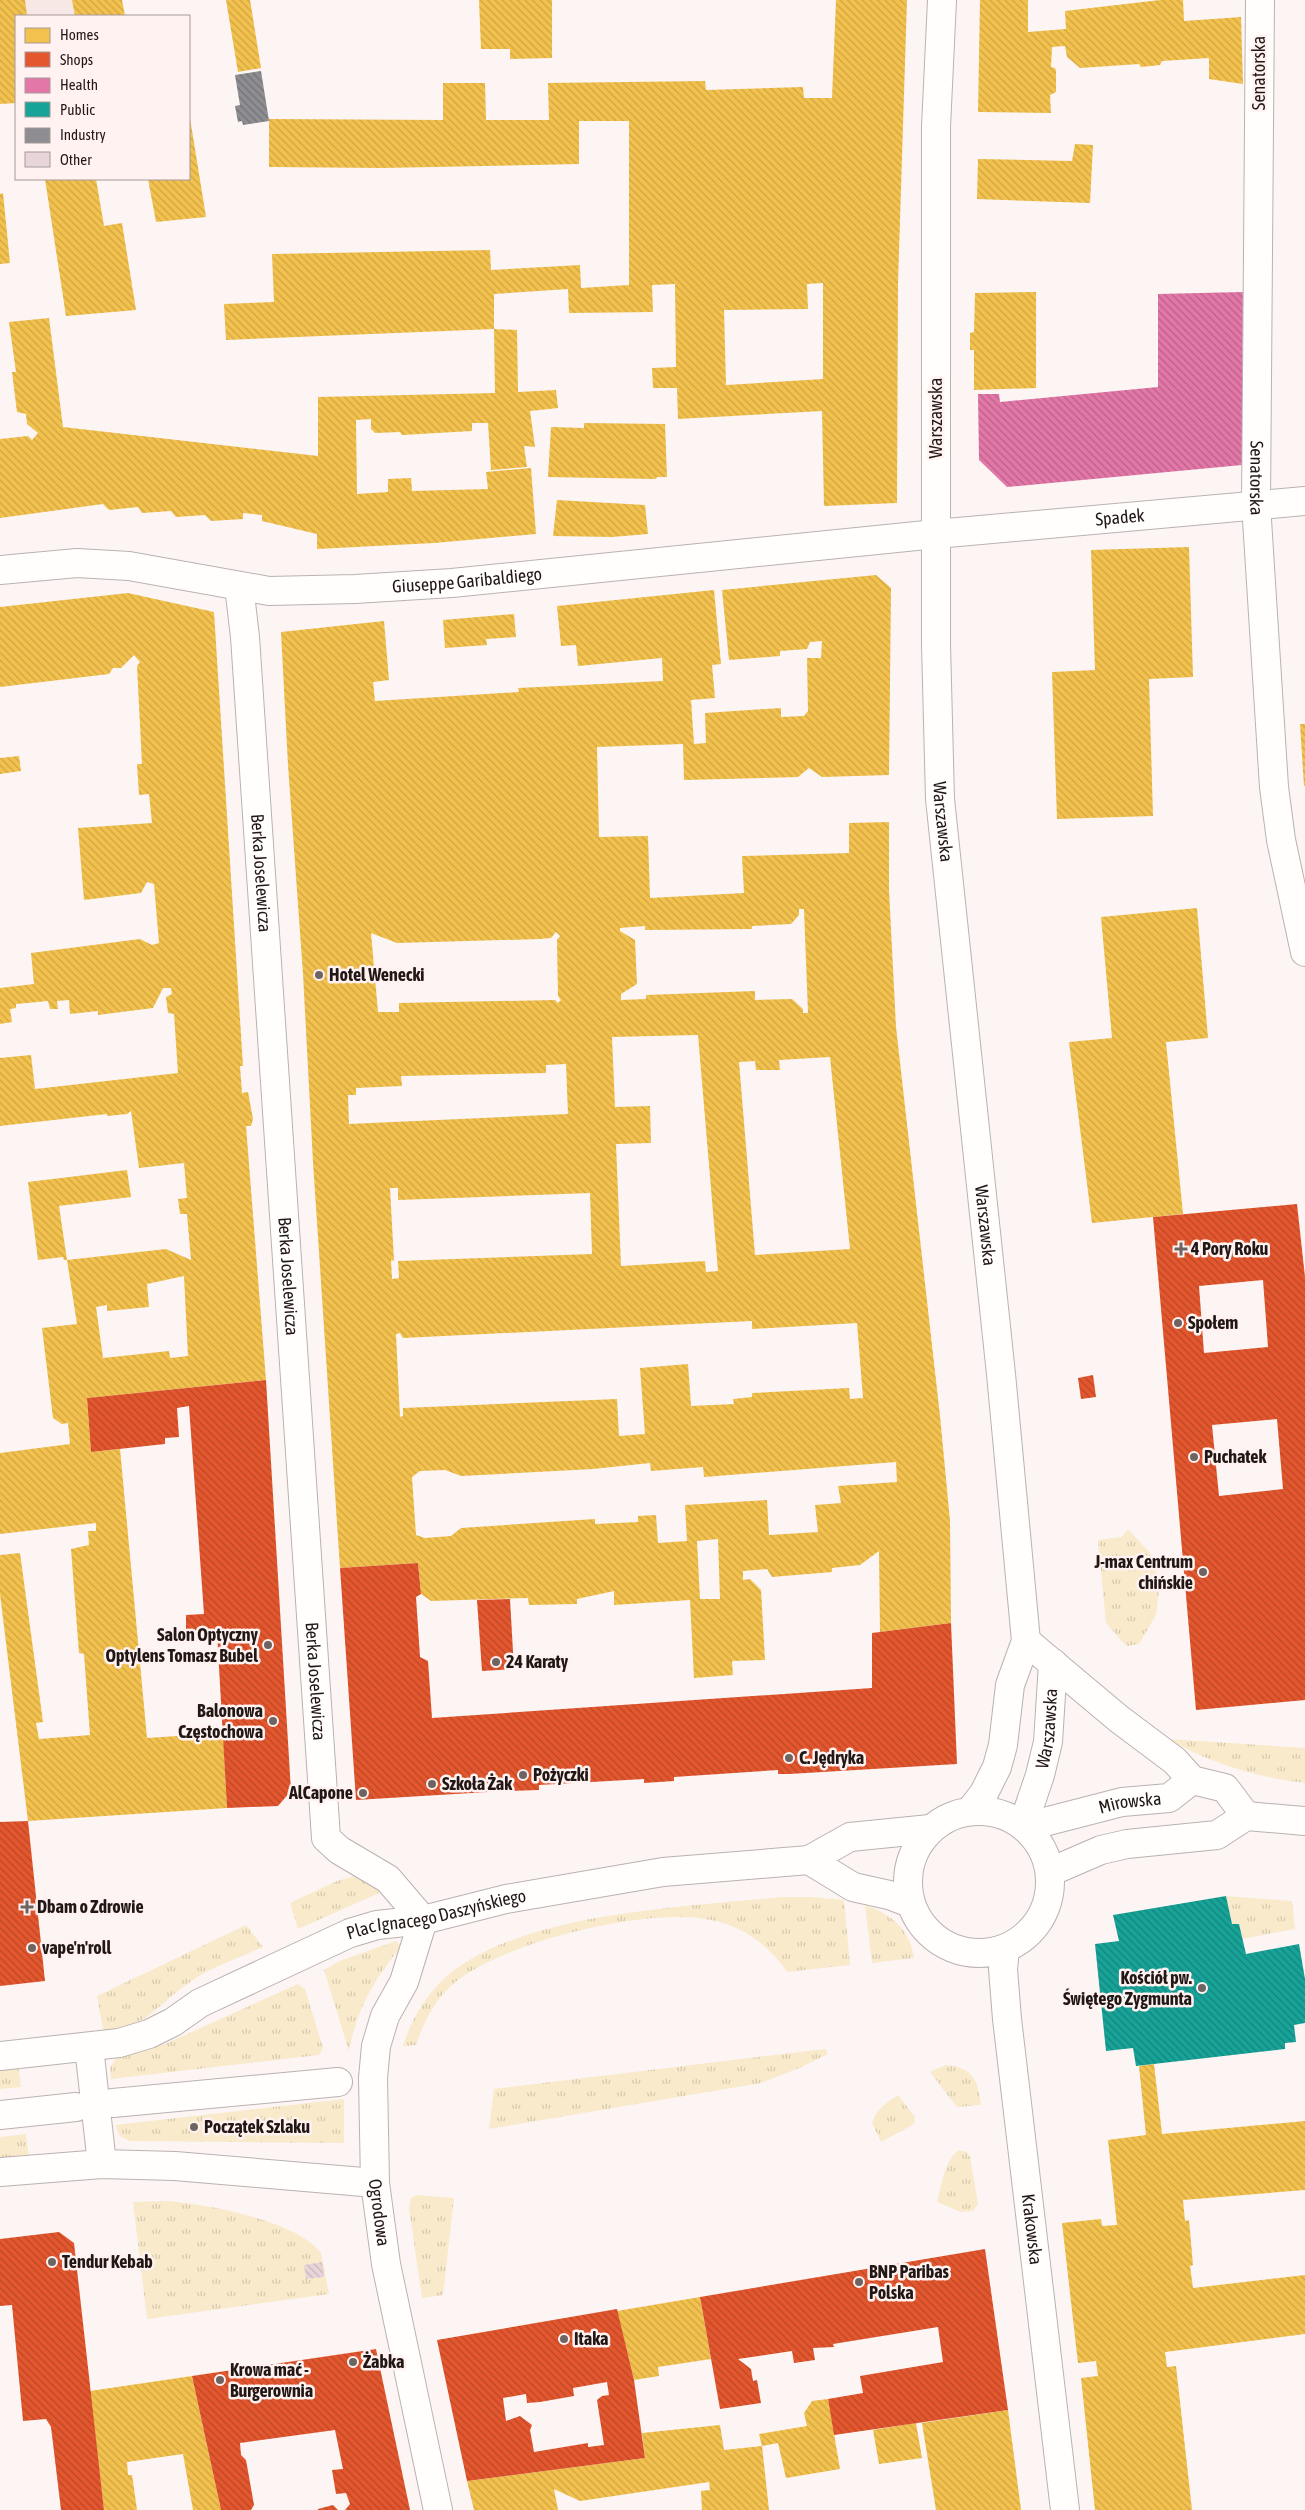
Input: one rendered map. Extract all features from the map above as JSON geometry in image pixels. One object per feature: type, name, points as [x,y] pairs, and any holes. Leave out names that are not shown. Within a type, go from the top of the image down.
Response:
[{"type":"street","name":"Warszawska","points":[[942,0],[936,127],[936,654],[940,799],[1000,1364],[1026,1641],[1010,1685],[1003,1745],[997,1767],[984,1793],[971,1810]]},
{"type":"street","name":"Senatorska","points":[[1260,0],[1256,504],[1274,787],[1281,840],[1301,922],[1305,952]]},
{"type":"street","name":"Spadek","points":[[936,534],[1305,501]]},
{"type":"street","name":"Giuseppe Garibaldiego","points":[[0,570],[77,563],[129,566],[269,591],[295,592],[452,583],[936,534]]},
{"type":"street","name":"Berka Joselewicza","points":[[239,586],[245,637],[267,948],[326,1838],[339,1850],[388,1880],[423,1920]]},
{"type":"street","name":"Warszawska","points":[[1024,1826],[1048,1742],[1053,1663],[1026,1641]]},
{"type":"street","points":[[1053,1663],[1119,1719],[1175,1761],[1192,1780],[1225,1788],[1246,1816]]},
{"type":"street","name":"Mirowska","points":[[1024,1826],[1122,1802],[1169,1798],[1192,1780]]},
{"type":"street","name":"Plac Ignacego Daszyńskiego","points":[[971,1810],[1007,1815],[1024,1826],[1042,1847],[1050,1872],[1050,1896],[1041,1918],[1025,1937],[1005,1949],[982,1954],[958,1950],[937,1940],[920,1924],[910,1903],[906,1882],[909,1863],[917,1844],[930,1829],[949,1816],[971,1810]]},
{"type":"street","points":[[1050,1872],[1100,1850],[1127,1844],[1217,1836],[1246,1816],[1305,1821]]},
{"type":"street","name":"Plac Ignacego Daszyńskiego","points":[[0,2056],[120,2043],[149,2034],[173,2022],[200,2003],[350,1933],[377,1925],[423,1920],[506,1899],[663,1872],[809,1860],[850,1837],[930,1829]]},
{"type":"street","points":[[809,1860],[853,1887],[889,1895],[910,1903]]},
{"type":"street","name":"Ogrodowa","points":[[423,1920],[404,1982],[385,2016],[376,2046],[373,2078],[375,2183],[386,2264],[438,2510]]},
{"type":"street","name":"Krakowska","points":[[1005,1949],[1003,1969],[1007,2019],[1065,2510]]},
{"type":"street","points":[[89,2047],[102,2164]]},
{"type":"street","points":[[113,2103],[338,2082]]},
{"type":"street","points":[[0,2115],[76,2107]]},
{"type":"street","points":[[0,2172],[102,2164],[175,2166],[375,2183]]},
{"type":"shaded area","points":[[0,0],[119,0],[122,15],[15,15],[15,102],[0,104]]},
{"type":"green space","points":[[1128,1529],[1150,1553],[1160,1583],[1156,1615],[1139,1644],[1126,1646],[1106,1623],[1098,1540],[1122,1537]]},
{"type":"green space","points":[[1169,1739],[1305,1748],[1305,1783],[1269,1777],[1234,1768],[1201,1756]]},
{"type":"green space","points":[[355,1876],[361,1877],[379,1888],[379,1893],[298,1929],[290,1903],[337,1881]]},
{"type":"green space","points":[[1226,1896],[1292,1901],[1295,1929],[1242,1939],[1232,1924]]},
{"type":"green space","points":[[782,1897],[844,1900],[850,1965],[787,1972],[772,1953],[754,1938],[734,1927],[711,1920],[684,1917],[651,1918],[615,1923],[577,1931],[540,1942],[505,1954],[476,1969],[453,1984],[440,1997],[422,2028],[416,2045],[403,2046],[420,2008],[439,1983],[479,1955],[517,1938],[607,1916]]},
{"type":"green space","points":[[865,1905],[883,1913],[898,1924],[908,1938],[914,1958],[872,1963]]},
{"type":"green space","points":[[246,1925],[263,1947],[216,1967],[198,1977],[142,2020],[120,2030],[106,2032],[103,2029],[97,1996]]},
{"type":"green space","points":[[396,1941],[402,1946],[383,1970],[368,1995],[356,2022],[349,2051],[324,1970],[340,1961]]},
{"type":"green space","points":[[298,1984],[305,1989],[323,2048],[319,2055],[111,2079],[110,2068],[117,2056],[165,2044]]},
{"type":"green space","points":[[825,2049],[828,2054],[761,2083],[489,2129],[494,2089]]},
{"type":"green space","points":[[18,2064],[21,2087],[0,2089],[0,2066]]},
{"type":"green space","points":[[946,2065],[955,2066],[968,2072],[976,2082],[981,2105],[957,2107],[930,2072]]},
{"type":"green space","points":[[898,2095],[915,2117],[914,2124],[881,2142],[872,2123],[879,2110]]},
{"type":"green space","points":[[344,2099],[344,2143],[130,2141],[120,2136],[115,2125]]},
{"type":"green space","points":[[26,2134],[29,2157],[0,2160],[0,2137]]},
{"type":"green space","points":[[959,2150],[967,2152],[970,2157],[978,2204],[973,2211],[961,2212],[937,2202],[947,2166],[954,2154]]},
{"type":"green space","points":[[417,2195],[454,2198],[443,2295],[422,2298],[409,2208],[411,2198]]},
{"type":"green space","points":[[163,2201],[201,2205],[248,2215],[292,2231],[309,2241],[321,2253],[329,2294],[147,2319],[133,2202]]},
{"type":"building: Homes","points":[[0,0],[25,0],[27,15],[15,15],[15,103],[0,104]]},
{"type":"building: Homes","points":[[72,0],[122,0],[125,15],[75,15]]},
{"type":"building: Homes","points":[[226,0],[250,0],[261,68],[238,72]]},
{"type":"building: Homes","points":[[479,0],[552,0],[552,58],[510,59],[510,49],[481,49]]},
{"type":"building: Homes","points":[[836,0],[907,0],[898,283],[897,503],[824,506],[822,411],[678,419],[677,388],[653,388],[652,368],[676,367],[675,284],[652,285],[653,312],[569,313],[568,289],[494,294],[494,329],[226,340],[224,304],[274,302],[272,254],[490,250],[491,270],[580,265],[581,288],[629,285],[629,121],[579,121],[579,164],[382,168],[269,167],[269,119],[443,120],[443,83],[485,83],[486,120],[549,120],[548,83],[705,81],[706,90],[803,87],[804,98],[832,98]],"holes":[[[823,283],[823,379],[726,385],[724,310],[808,309],[807,284]]]},
{"type":"building: Homes","points":[[980,0],[1028,0],[1028,32],[1066,29],[1065,11],[1160,0],[1183,0],[1184,21],[1241,17],[1243,84],[1209,79],[1209,58],[1162,61],[1160,65],[1141,67],[1139,64],[1080,68],[1067,57],[1065,46],[1052,47],[1051,67],[1055,68],[1056,71],[1056,92],[1050,95],[1051,113],[978,112]]},
{"type":"building: Homes","points":[[190,118],[206,217],[156,222],[148,180],[190,180]]},
{"type":"building: Homes","points":[[1075,144],[1093,145],[1090,203],[977,199],[978,159],[1072,161]]},
{"type":"building: Homes","points":[[45,180],[96,180],[104,226],[122,223],[136,310],[66,316]]},
{"type":"building: Homes","points":[[3,193],[10,263],[0,264],[0,194]]},
{"type":"building: Homes","points":[[1036,292],[1036,388],[974,390],[974,350],[970,350],[970,333],[974,332],[975,293]]},
{"type":"building: Homes","points":[[49,318],[63,427],[318,456],[318,397],[495,393],[494,329],[517,330],[518,392],[556,390],[558,408],[530,411],[535,447],[524,446],[527,467],[491,470],[488,423],[472,423],[472,431],[402,435],[400,432],[375,433],[371,429],[371,419],[356,420],[357,494],[388,492],[388,479],[411,478],[412,491],[488,489],[486,472],[531,468],[536,534],[434,543],[317,549],[317,534],[262,521],[262,515],[243,513],[243,519],[211,521],[205,515],[176,517],[171,511],[142,513],[138,507],[109,510],[103,504],[0,518],[0,439],[28,436],[32,440],[38,433],[27,424],[26,414],[17,412],[12,372],[16,372],[9,322]]},
{"type":"building: Homes","points":[[584,423],[665,424],[667,477],[657,477],[656,479],[548,477],[551,427],[584,428]]},
{"type":"building: Homes","points":[[557,500],[645,505],[648,534],[612,537],[553,536]]},
{"type":"building: Homes","points":[[1189,547],[1193,677],[1149,679],[1153,816],[1057,819],[1052,672],[1095,670],[1091,550]]},
{"type":"building: Homes","points":[[876,575],[891,588],[889,775],[822,777],[809,768],[798,777],[684,780],[683,744],[597,747],[599,837],[648,836],[650,898],[744,893],[742,856],[849,853],[849,823],[889,822],[889,890],[896,1027],[950,1521],[951,1623],[880,1632],[879,1551],[860,1565],[832,1568],[832,1572],[772,1577],[767,1569],[743,1571],[743,1580],[750,1579],[761,1590],[765,1660],[732,1661],[733,1675],[694,1678],[690,1600],[614,1605],[614,1591],[577,1599],[577,1604],[529,1605],[528,1598],[431,1601],[421,1594],[418,1563],[340,1568],[281,632],[384,621],[389,680],[373,682],[375,701],[519,692],[518,688],[663,681],[662,658],[578,666],[576,645],[561,646],[557,606],[714,590],[721,664],[712,665],[715,698],[691,700],[694,744],[706,743],[705,713],[781,708],[781,717],[804,716],[808,711],[807,658],[821,658],[822,641],[810,642],[807,649],[780,651],[780,656],[729,660],[722,590]],"holes":[[[799,909],[804,909],[808,1013],[803,1013],[803,1009],[792,999],[755,1000],[755,991],[646,995],[646,999],[621,1000],[621,994],[637,984],[635,940],[620,931],[620,928],[645,926],[645,930],[752,929],[752,926],[791,924],[799,915]],[[556,932],[560,936],[557,940],[558,996],[561,1000],[558,1003],[555,1000],[399,1003],[399,1012],[378,1012],[371,933],[397,943],[551,938]],[[698,1035],[718,1271],[706,1272],[705,1261],[621,1266],[616,1144],[651,1143],[650,1106],[615,1107],[612,1037]],[[830,1057],[850,1249],[755,1255],[739,1062],[755,1061],[756,1070],[780,1070],[779,1060]],[[566,1064],[568,1114],[349,1124],[348,1095],[356,1095],[356,1088],[402,1086],[401,1076],[546,1073],[546,1065]],[[390,1188],[398,1188],[398,1200],[590,1193],[592,1254],[398,1261],[399,1278],[392,1279],[391,1260],[394,1261]],[[752,1321],[752,1329],[857,1323],[863,1398],[850,1399],[849,1388],[752,1393],[752,1397],[733,1399],[734,1404],[691,1406],[688,1364],[640,1368],[645,1434],[619,1436],[617,1399],[403,1408],[403,1416],[400,1417],[396,1334],[400,1333],[403,1338]],[[896,1462],[897,1482],[838,1486],[841,1503],[815,1505],[818,1532],[769,1535],[767,1500],[685,1505],[687,1541],[658,1543],[656,1515],[638,1516],[638,1522],[595,1524],[595,1519],[461,1528],[451,1536],[425,1538],[416,1535],[412,1477],[420,1471],[445,1470],[461,1476],[593,1469],[650,1463],[651,1471],[703,1467],[704,1477]],[[718,1539],[720,1599],[700,1599],[697,1541]]]},
{"type":"building: Homes","points":[[128,593],[214,612],[243,1066],[240,1066],[242,1093],[248,1092],[253,1119],[251,1126],[246,1126],[266,1380],[87,1398],[91,1452],[120,1449],[147,1738],[223,1733],[227,1808],[28,1821],[0,1594],[0,1555],[20,1553],[43,1722],[36,1723],[39,1739],[90,1735],[84,1654],[79,1653],[71,1549],[89,1545],[88,1531],[96,1531],[96,1523],[0,1534],[0,1453],[70,1444],[68,1423],[62,1424],[53,1418],[42,1328],[77,1324],[67,1260],[166,1249],[191,1260],[187,1214],[180,1214],[178,1199],[187,1198],[184,1163],[139,1168],[131,1111],[127,1114],[107,1116],[107,1114],[0,1126],[0,1058],[31,1055],[35,1089],[178,1073],[174,1014],[168,1013],[166,997],[172,994],[171,988],[163,988],[153,1008],[98,1015],[98,1011],[70,1014],[69,1000],[57,1001],[58,1009],[50,1009],[48,1001],[16,1004],[16,1008],[10,1009],[12,1022],[0,1024],[0,988],[34,984],[31,953],[140,939],[152,945],[159,943],[154,884],[147,882],[141,893],[84,900],[78,828],[152,823],[149,794],[139,795],[137,764],[142,764],[137,666],[140,662],[134,655],[121,668],[113,668],[109,674],[0,687],[0,607]],"holes":[[[184,1276],[188,1356],[170,1358],[169,1351],[103,1358],[96,1307],[107,1305],[107,1311],[149,1307],[147,1284]]]},
{"type":"building: Homes","points":[[514,614],[516,637],[486,639],[487,645],[445,648],[443,620]]},
{"type":"building: Homes","points":[[1300,724],[1305,724],[1305,786],[1304,786]]},
{"type":"building: Homes","points":[[19,756],[21,771],[0,774],[0,758]]},
{"type":"building: Homes","points":[[1197,908],[1208,1038],[1166,1042],[1183,1214],[1092,1223],[1069,1042],[1112,1038],[1101,917]]},
{"type":"building: Homes","points":[[127,1170],[131,1197],[59,1206],[67,1260],[64,1260],[63,1257],[38,1260],[28,1182]]},
{"type":"building: Homes","points":[[1154,2064],[1162,2134],[1305,2121],[1305,2190],[1183,2200],[1185,2221],[1189,2220],[1193,2265],[1190,2266],[1193,2288],[1305,2275],[1305,2334],[1165,2352],[1167,2367],[1176,2366],[1192,2510],[1095,2510],[1081,2378],[1098,2376],[1096,2361],[1078,2363],[1062,2223],[1101,2219],[1102,2226],[1117,2225],[1108,2140],[1146,2135],[1139,2066]]},
{"type":"building: Homes","points":[[700,2297],[711,2359],[658,2367],[659,2376],[634,2380],[617,2311]]},
{"type":"building: Homes","points":[[192,2376],[221,2510],[193,2510],[183,2454],[127,2462],[128,2475],[132,2475],[137,2510],[104,2510],[90,2391]]},
{"type":"building: Homes","points":[[828,2399],[840,2469],[786,2478],[778,2443],[762,2446],[759,2434],[807,2426],[804,2413],[812,2401]]},
{"type":"building: Homes","points":[[1008,2410],[1021,2510],[936,2510],[922,2423]]},
{"type":"building: Homes","points":[[916,2423],[922,2458],[879,2464],[873,2430]]},
{"type":"building: Homes","points":[[720,2425],[724,2450],[762,2446],[769,2510],[702,2510],[701,2491],[710,2490],[709,2482],[580,2501],[554,2489],[558,2510],[474,2510],[467,2481],[645,2458],[642,2433]]},
{"type":"building: Shops","name":"Puchatek","points":[[1297,1204],[1305,1277],[1305,1700],[1196,1710],[1153,1217]],"holes":[[[1263,1280],[1268,1347],[1204,1353],[1199,1286]],[[1277,1419],[1283,1489],[1219,1496],[1212,1425]]]},
{"type":"building: Shops","points":[[1093,1375],[1096,1397],[1081,1399],[1078,1378]]},
{"type":"building: Shops","points":[[266,1380],[291,1791],[278,1806],[227,1808],[217,1632],[186,1634],[186,1615],[204,1614],[189,1406],[177,1408],[179,1437],[165,1438],[165,1444],[91,1452],[87,1398]]},
{"type":"building: Shops","points":[[418,1563],[421,1594],[416,1597],[420,1657],[428,1661],[432,1718],[872,1688],[872,1633],[951,1623],[957,1764],[789,1774],[778,1774],[778,1770],[674,1777],[674,1781],[644,1783],[644,1779],[539,1785],[539,1790],[509,1791],[509,1786],[488,1788],[488,1792],[356,1800],[340,1568]]},
{"type":"building: Shops","points":[[510,1599],[514,1669],[482,1671],[477,1600]]},
{"type":"building: Shops","points":[[28,1821],[45,1981],[0,1986],[0,1822]]},
{"type":"building: Shops","points":[[59,2232],[74,2243],[104,2510],[61,2510],[51,2427],[46,2419],[23,2421],[12,2305],[0,2306],[0,2239]]},
{"type":"building: Shops","points":[[985,2249],[1008,2410],[834,2435],[828,2399],[863,2393],[860,2376],[943,2362],[938,2327],[833,2344],[834,2347],[813,2348],[815,2360],[794,2363],[792,2351],[738,2359],[751,2369],[753,2381],[757,2380],[761,2403],[720,2409],[700,2297]]},
{"type":"building: Shops","points":[[617,2309],[634,2380],[645,2458],[467,2481],[437,2340]],"holes":[[[607,2382],[609,2395],[602,2396],[597,2400],[604,2445],[588,2447],[588,2443],[534,2452],[530,2430],[532,2425],[520,2416],[506,2421],[503,2398],[526,2394],[527,2403],[540,2402],[574,2396],[573,2388]]]},
{"type":"building: Shops","points":[[376,2349],[410,2510],[345,2510],[350,2504],[346,2493],[336,2494],[332,2470],[343,2469],[335,2430],[240,2443],[241,2455],[246,2460],[254,2505],[251,2510],[221,2510],[192,2376]]},
{"type":"building: Shops","points":[[333,2505],[338,2510],[318,2510],[318,2509]]},
{"type":"building: Health","points":[[1243,292],[1242,465],[1007,487],[979,460],[978,394],[999,394],[1000,402],[1158,387],[1158,294]]},
{"type":"building: Public","name":"Kościół pw. Świętego Zygmunta","points":[[1226,1896],[1232,1924],[1239,1924],[1246,1954],[1299,1944],[1305,1979],[1305,2023],[1294,2025],[1296,2042],[1285,2043],[1285,2049],[1136,2066],[1133,2048],[1106,2051],[1095,1944],[1119,1941],[1113,1915]]},
{"type":"building: Industry","points":[[261,71],[269,121],[243,125],[242,121],[238,122],[235,106],[240,105],[235,75]]},
{"type":"building: Other","points":[[322,2262],[324,2277],[306,2279],[304,2265]]},
{"type":"place","name":"Hotel Wenecki","points":[[319,975]]},
{"type":"place","name":"4 Pory Roku","points":[[1181,1249]]},
{"type":"place","name":"Społem","points":[[1178,1323]]},
{"type":"place","name":"Puchatek","points":[[1194,1457]]},
{"type":"place","name":"J-max Centrum chińskie","points":[[1203,1572]]},
{"type":"place","name":"Salon Optyczny Optylens Tomasz Bubel","points":[[268,1645]]},
{"type":"place","name":"24 Karaty","points":[[496,1662]]},
{"type":"place","name":"Balonowa Częstochowa","points":[[273,1721]]},
{"type":"place","name":"C. Jędryka","points":[[789,1758]]},
{"type":"place","name":"Pożyczki","points":[[523,1775]]},
{"type":"place","name":"Szkoła Żak","points":[[432,1784]]},
{"type":"place","name":"AlCapone","points":[[363,1793]]},
{"type":"place","name":"Dbam o Zdrowie","points":[[27,1907]]},
{"type":"place","name":"vape'n'roll","points":[[32,1948]]},
{"type":"place","name":"Kościół pw. Świętego Zygmunta","points":[[1202,1988]]},
{"type":"place","name":"Początek Szlaku","points":[[194,2127]]},
{"type":"place","name":"Tendur Kebab","points":[[52,2262]]},
{"type":"place","name":"BNP Paribas Polska","points":[[859,2282]]},
{"type":"place","name":"Itaka","points":[[564,2339]]},
{"type":"place","name":"Żabka","points":[[353,2362]]},
{"type":"place","name":"Krowa mać - Burgerownia","points":[[220,2380]]}]
